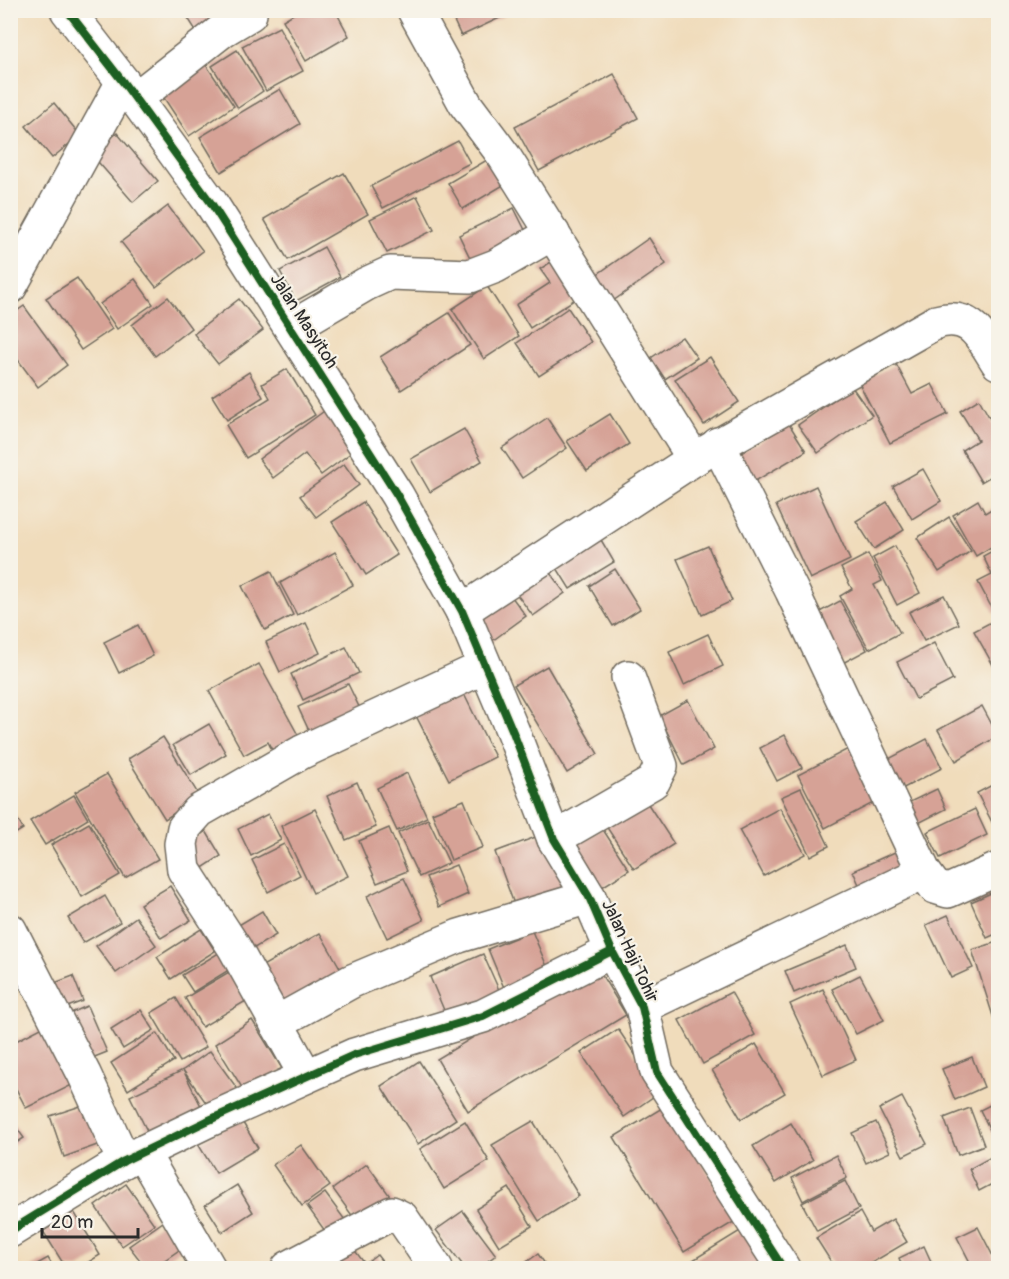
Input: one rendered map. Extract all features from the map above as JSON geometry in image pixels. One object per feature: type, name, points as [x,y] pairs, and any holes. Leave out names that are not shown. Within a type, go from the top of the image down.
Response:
[{"type":"street","name":"Jalan Masyitoh","points":[[67,10],[210,203],[397,495],[462,611],[484,667]]},
{"type":"street","points":[[414,10],[466,105],[504,156],[553,232],[706,452],[792,591],[924,872],[935,887],[948,891],[999,869]]},
{"type":"street","points":[[10,288],[129,91],[250,14]]},
{"type":"street","points":[[291,328],[366,284],[390,273],[414,272],[430,276],[470,276],[496,266],[553,232]]},
{"type":"street","points":[[462,611],[706,452],[936,322],[949,318],[962,320],[976,328],[999,363]]},
{"type":"street","points":[[306,1076],[234,947],[184,870],[181,844],[184,828],[199,811],[302,752],[484,667]]},
{"type":"street","name":"Jalan Haji Tohir","points":[[484,667],[513,732],[554,839],[589,897],[612,951],[642,1007],[657,1072],[783,1269]]},
{"type":"street","points":[[554,839],[653,782],[661,766],[627,677]]},
{"type":"street","points":[[642,1007],[924,872]]},
{"type":"street","points":[[276,1023],[352,981],[459,936],[589,897]]},
{"type":"street","points":[[10,930],[84,1074],[133,1156],[209,1269]]},
{"type":"street","points":[[10,1231],[133,1156],[354,1055],[483,1016],[612,951]]},
{"type":"street","points":[[288,1269],[392,1213],[402,1218],[436,1269]]},
{"type":"building","points":[[183,10],[239,10],[200,37]]},
{"type":"building","points":[[300,10],[335,10],[349,36],[306,61],[283,20]]},
{"type":"building","points":[[449,10],[504,10],[506,15],[461,36]]},
{"type":"building","points":[[279,27],[303,71],[266,91],[242,46]]},
{"type":"building","points":[[237,50],[263,91],[238,108],[212,66]]},
{"type":"building","points":[[204,62],[234,106],[189,136],[160,92]]},
{"type":"building","points":[[614,74],[638,118],[539,171],[515,127]]},
{"type":"building","points":[[280,89],[300,124],[221,172],[200,137]]},
{"type":"building","points":[[54,103],[80,135],[52,158],[26,126]]},
{"type":"building","points":[[117,133],[158,181],[133,202],[92,155]]},
{"type":"building","points":[[458,141],[470,163],[383,208],[371,186]]},
{"type":"building","points":[[497,154],[512,180],[463,209],[448,183]]},
{"type":"building","points":[[344,173],[368,214],[288,260],[264,219]]},
{"type":"building","points":[[417,196],[434,230],[387,253],[370,219]]},
{"type":"building","points":[[168,206],[203,251],[156,287],[121,242]]},
{"type":"building","points":[[514,208],[529,238],[474,266],[459,235]]},
{"type":"building","points":[[649,238],[666,264],[610,303],[592,278]]},
{"type":"building","points":[[324,247],[340,277],[296,301],[280,271]]},
{"type":"building","points":[[562,255],[585,293],[530,328],[516,305],[550,283],[540,269]]},
{"type":"building","points":[[77,278],[112,329],[81,350],[46,298]]},
{"type":"building","points":[[135,279],[153,304],[117,329],[100,304]]},
{"type":"building","points":[[487,286],[519,336],[484,359],[452,309]]},
{"type":"building","points":[[168,297],[191,328],[155,356],[132,325]]},
{"type":"building","points":[[239,299],[263,330],[218,364],[194,334]]},
{"type":"building","points":[[24,306],[67,365],[38,387],[10,349],[10,316]]},
{"type":"building","points":[[568,308],[591,342],[539,376],[517,343]]},
{"type":"building","points":[[449,313],[470,345],[401,390],[380,357]]},
{"type":"building","points":[[682,337],[697,358],[665,379],[651,358]]},
{"type":"building","points":[[710,357],[739,402],[704,425],[675,379]]},
{"type":"building","points":[[896,364],[912,394],[932,384],[948,414],[890,443],[859,383]]},
{"type":"building","points":[[287,369],[315,415],[246,458],[226,425],[270,398],[262,384]]},
{"type":"building","points":[[249,372],[263,397],[227,420],[212,396]]},
{"type":"building","points":[[852,387],[872,415],[818,453],[798,425]]},
{"type":"building","points":[[979,399],[998,433],[998,472],[981,482],[962,450],[978,440],[960,411]]},
{"type":"building","points":[[327,409],[356,449],[321,475],[305,454],[273,478],[259,459]]},
{"type":"building","points":[[610,414],[629,444],[587,471],[567,441]]},
{"type":"building","points":[[547,418],[567,448],[522,478],[502,448]]},
{"type":"building","points":[[789,424],[806,451],[752,483],[736,456]]},
{"type":"building","points":[[464,429],[482,461],[430,492],[411,459]]},
{"type":"building","points":[[344,464],[359,485],[316,517],[300,496]]},
{"type":"building","points":[[923,469],[941,501],[912,519],[893,486]]},
{"type":"building","points":[[816,486],[850,560],[810,579],[776,505]]},
{"type":"building","points":[[978,500],[985,513],[998,505],[998,543],[976,556],[953,515]]},
{"type":"building","points":[[363,502],[397,555],[366,575],[332,522]]},
{"type":"building","points":[[887,502],[904,530],[874,549],[856,521]]},
{"type":"building","points":[[949,517],[971,551],[939,572],[917,538]]},
{"type":"building","points":[[597,533],[614,562],[570,589],[552,560]]},
{"type":"building","points":[[708,546],[732,601],[702,615],[677,559]]},
{"type":"building","points":[[895,546],[920,593],[897,605],[873,558]]},
{"type":"building","points":[[998,548],[998,612],[995,614],[978,582],[992,575],[983,556]]},
{"type":"building","points":[[335,552],[353,585],[297,615],[280,583]]},
{"type":"building","points":[[868,554],[882,581],[874,585],[900,633],[869,649],[840,596],[852,589],[841,568]]},
{"type":"building","points":[[544,565],[565,593],[533,616],[512,588]]},
{"type":"building","points":[[615,569],[640,609],[613,626],[589,586]]},
{"type":"building","points":[[271,571],[293,615],[265,630],[242,586]]},
{"type":"building","points":[[506,589],[526,616],[488,644],[468,616]]},
{"type":"building","points":[[944,595],[959,624],[924,641],[909,612]]},
{"type":"building","points":[[840,601],[867,650],[839,665],[812,616]]},
{"type":"building","points":[[995,620],[998,626],[997,672],[974,631]]},
{"type":"building","points":[[306,623],[320,653],[280,672],[266,642]]},
{"type":"building","points":[[138,625],[153,656],[119,673],[104,642]]},
{"type":"building","points":[[708,634],[723,666],[684,685],[669,652]]},
{"type":"building","points":[[934,643],[953,680],[916,699],[897,662]]},
{"type":"building","points":[[346,647],[359,673],[303,700],[291,674]]},
{"type":"building","points":[[259,664],[298,735],[272,750],[268,742],[244,755],[209,691]]},
{"type":"building","points":[[547,666],[598,754],[567,773],[514,685]]},
{"type":"building","points":[[348,684],[361,711],[311,735],[298,707]]},
{"type":"building","points":[[459,684],[495,757],[449,780],[412,708]]},
{"type":"building","points":[[688,700],[714,749],[684,765],[659,716]]},
{"type":"building","points":[[982,706],[998,736],[956,761],[938,730]]},
{"type":"building","points":[[209,724],[226,754],[191,775],[173,745]]},
{"type":"building","points":[[785,735],[802,768],[777,781],[760,748]]},
{"type":"building","points":[[163,737],[200,797],[165,819],[128,759]]},
{"type":"building","points":[[927,739],[942,768],[896,792],[881,763]]},
{"type":"building","points":[[854,746],[881,799],[825,828],[798,775]]},
{"type":"building","points":[[407,773],[427,817],[397,831],[377,788]]},
{"type":"building","points":[[107,774],[158,859],[125,878],[75,792]]},
{"type":"building","points":[[357,782],[376,827],[346,840],[327,796]]},
{"type":"building","points":[[998,782],[998,824],[994,826],[977,793]]},
{"type":"building","points":[[801,788],[829,846],[810,856],[781,797]]},
{"type":"building","points":[[937,789],[946,809],[905,830],[895,809]]},
{"type":"building","points":[[74,795],[88,819],[45,845],[30,821]]},
{"type":"building","points":[[464,800],[483,847],[451,860],[432,813]]},
{"type":"building","points":[[646,801],[674,844],[634,869],[606,826]]},
{"type":"building","points":[[10,807],[23,829],[10,837]]},
{"type":"building","points":[[780,808],[805,854],[764,876],[739,830]]},
{"type":"building","points":[[315,809],[348,876],[313,893],[281,826]]},
{"type":"building","points":[[975,809],[987,835],[940,858],[927,832]]},
{"type":"building","points":[[268,814],[281,840],[251,856],[238,829]]},
{"type":"building","points":[[428,819],[449,863],[419,877],[398,833]]},
{"type":"building","points":[[89,823],[120,875],[82,897],[51,845]]},
{"type":"building","points":[[389,828],[407,871],[377,883],[359,841]]},
{"type":"building","points":[[602,828],[629,870],[599,889],[572,847]]},
{"type":"building","points":[[206,831],[221,856],[198,871],[182,846]]},
{"type":"building","points":[[544,834],[568,897],[518,915],[495,852]]},
{"type":"building","points":[[284,844],[300,875],[268,892],[252,860]]},
{"type":"building","points":[[906,847],[917,872],[864,896],[853,871]]},
{"type":"building","points":[[456,865],[468,894],[439,907],[426,877]]},
{"type":"building","points":[[404,878],[424,920],[387,938],[367,896]]},
{"type":"building","points":[[170,886],[191,920],[161,938],[140,904]]},
{"type":"building","points":[[998,890],[998,933],[987,938],[971,902]]},
{"type":"building","points":[[105,896],[120,922],[83,943],[68,918]]},
{"type":"building","points":[[262,911],[276,935],[246,953],[232,929]]},
{"type":"building","points":[[948,915],[973,968],[951,978],[926,925]]},
{"type":"building","points":[[136,917],[156,945],[116,973],[96,946]]},
{"type":"building","points":[[201,929],[215,951],[171,979],[157,957]]},
{"type":"building","points":[[532,931],[551,976],[507,995],[488,949]]},
{"type":"building","points":[[320,933],[343,973],[281,1008],[259,968]]},
{"type":"building","points":[[997,942],[998,945],[998,1032],[972,950]]},
{"type":"building","points":[[847,945],[856,967],[794,993],[785,971]]},
{"type":"building","points":[[222,951],[232,968],[193,992],[182,975]]},
{"type":"building","points":[[483,954],[503,999],[449,1022],[430,977]]},
{"type":"building","points":[[595,964],[626,1015],[468,1111],[437,1059]]},
{"type":"building","points":[[229,972],[246,1001],[202,1027],[185,998]]},
{"type":"building","points":[[860,975],[884,1020],[856,1034],[832,989]]},
{"type":"building","points":[[73,976],[83,1001],[57,1011],[47,986]]},
{"type":"building","points":[[823,989],[856,1060],[823,1075],[790,1004]]},
{"type":"building","points":[[731,992],[755,1035],[703,1064],[679,1020]]},
{"type":"building","points":[[176,998],[206,1047],[180,1062],[151,1013]]},
{"type":"building","points":[[87,1006],[107,1052],[82,1062],[62,1017]]},
{"type":"building","points":[[141,1010],[154,1030],[123,1049],[111,1029]]},
{"type":"building","points":[[252,1020],[283,1070],[246,1094],[215,1044]]},
{"type":"building","points":[[43,1027],[72,1085],[26,1108],[10,1077],[10,1044]]},
{"type":"building","points":[[618,1029],[660,1092],[624,1117],[581,1053]]},
{"type":"building","points":[[157,1033],[174,1061],[128,1090],[111,1063]]},
{"type":"building","points":[[756,1044],[785,1093],[741,1119],[712,1070]]},
{"type":"building","points":[[210,1051],[239,1091],[211,1110],[183,1070]]},
{"type":"building","points":[[972,1057],[984,1087],[955,1100],[942,1069]]},
{"type":"building","points":[[419,1061],[456,1119],[418,1144],[381,1086]]},
{"type":"building","points":[[183,1070],[203,1110],[150,1137],[130,1096]]},
{"type":"building","points":[[902,1097],[927,1144],[903,1156],[879,1109]]},
{"type":"building","points":[[998,1101],[998,1140],[996,1142],[980,1110]]},
{"type":"building","points":[[87,1104],[100,1144],[64,1157],[50,1116]]},
{"type":"building","points":[[667,1105],[737,1220],[684,1252],[614,1137]]},
{"type":"building","points":[[970,1108],[984,1145],[958,1155],[944,1118]]},
{"type":"building","points":[[240,1118],[258,1148],[216,1173],[198,1144]]},
{"type":"building","points":[[10,1119],[24,1138],[10,1147]]},
{"type":"building","points":[[465,1121],[489,1161],[444,1189],[420,1149]]},
{"type":"building","points":[[533,1121],[579,1196],[539,1221],[492,1145]]},
{"type":"building","points":[[876,1122],[890,1152],[866,1163],[852,1133]]},
{"type":"building","points":[[791,1123],[813,1160],[776,1183],[753,1146]]},
{"type":"building","points":[[301,1145],[330,1186],[302,1206],[273,1165]]},
{"type":"building","points":[[836,1155],[847,1178],[803,1201],[792,1178]]},
{"type":"building","points":[[991,1157],[998,1172],[998,1181],[979,1191],[969,1169]]},
{"type":"building","points":[[367,1164],[395,1203],[361,1228],[333,1189]]},
{"type":"building","points":[[845,1181],[859,1209],[817,1231],[802,1203]]},
{"type":"building","points":[[126,1184],[154,1224],[122,1246],[95,1206]]},
{"type":"building","points":[[237,1185],[253,1212],[222,1232],[205,1205]]},
{"type":"building","points":[[509,1188],[532,1226],[499,1246],[476,1209]]},
{"type":"building","points":[[325,1193],[348,1224],[330,1238],[307,1206]]},
{"type":"building","points":[[463,1211],[496,1255],[478,1268],[465,1268],[436,1230]]},
{"type":"building","points":[[74,1212],[100,1255],[79,1268],[66,1268],[43,1231]]},
{"type":"building","points":[[860,1212],[871,1232],[893,1219],[907,1242],[863,1268],[835,1268],[816,1238]]},
{"type":"building","points":[[163,1222],[182,1248],[153,1268],[146,1268],[129,1246]]},
{"type":"building","points":[[753,1223],[778,1268],[680,1268]]},
{"type":"building","points":[[978,1227],[998,1268],[973,1268],[957,1237]]},
{"type":"building","points":[[350,1244],[365,1264],[377,1255],[387,1268],[325,1268],[322,1265]]},
{"type":"building","points":[[924,1246],[934,1268],[903,1268],[899,1258]]},
{"type":"building","points":[[538,1254],[548,1268],[518,1268]]},
{"type":"building","points":[[48,1258],[54,1268],[30,1268]]},
{"type":"cycle path","points":[[67,10],[123,82],[211,203],[397,495],[462,611],[513,732],[554,839],[589,897],[612,951],[642,1007],[657,1072],[783,1268]]},
{"type":"cycle path","points":[[10,1231],[124,1161],[207,1121],[354,1055],[483,1016],[612,951]]}]
